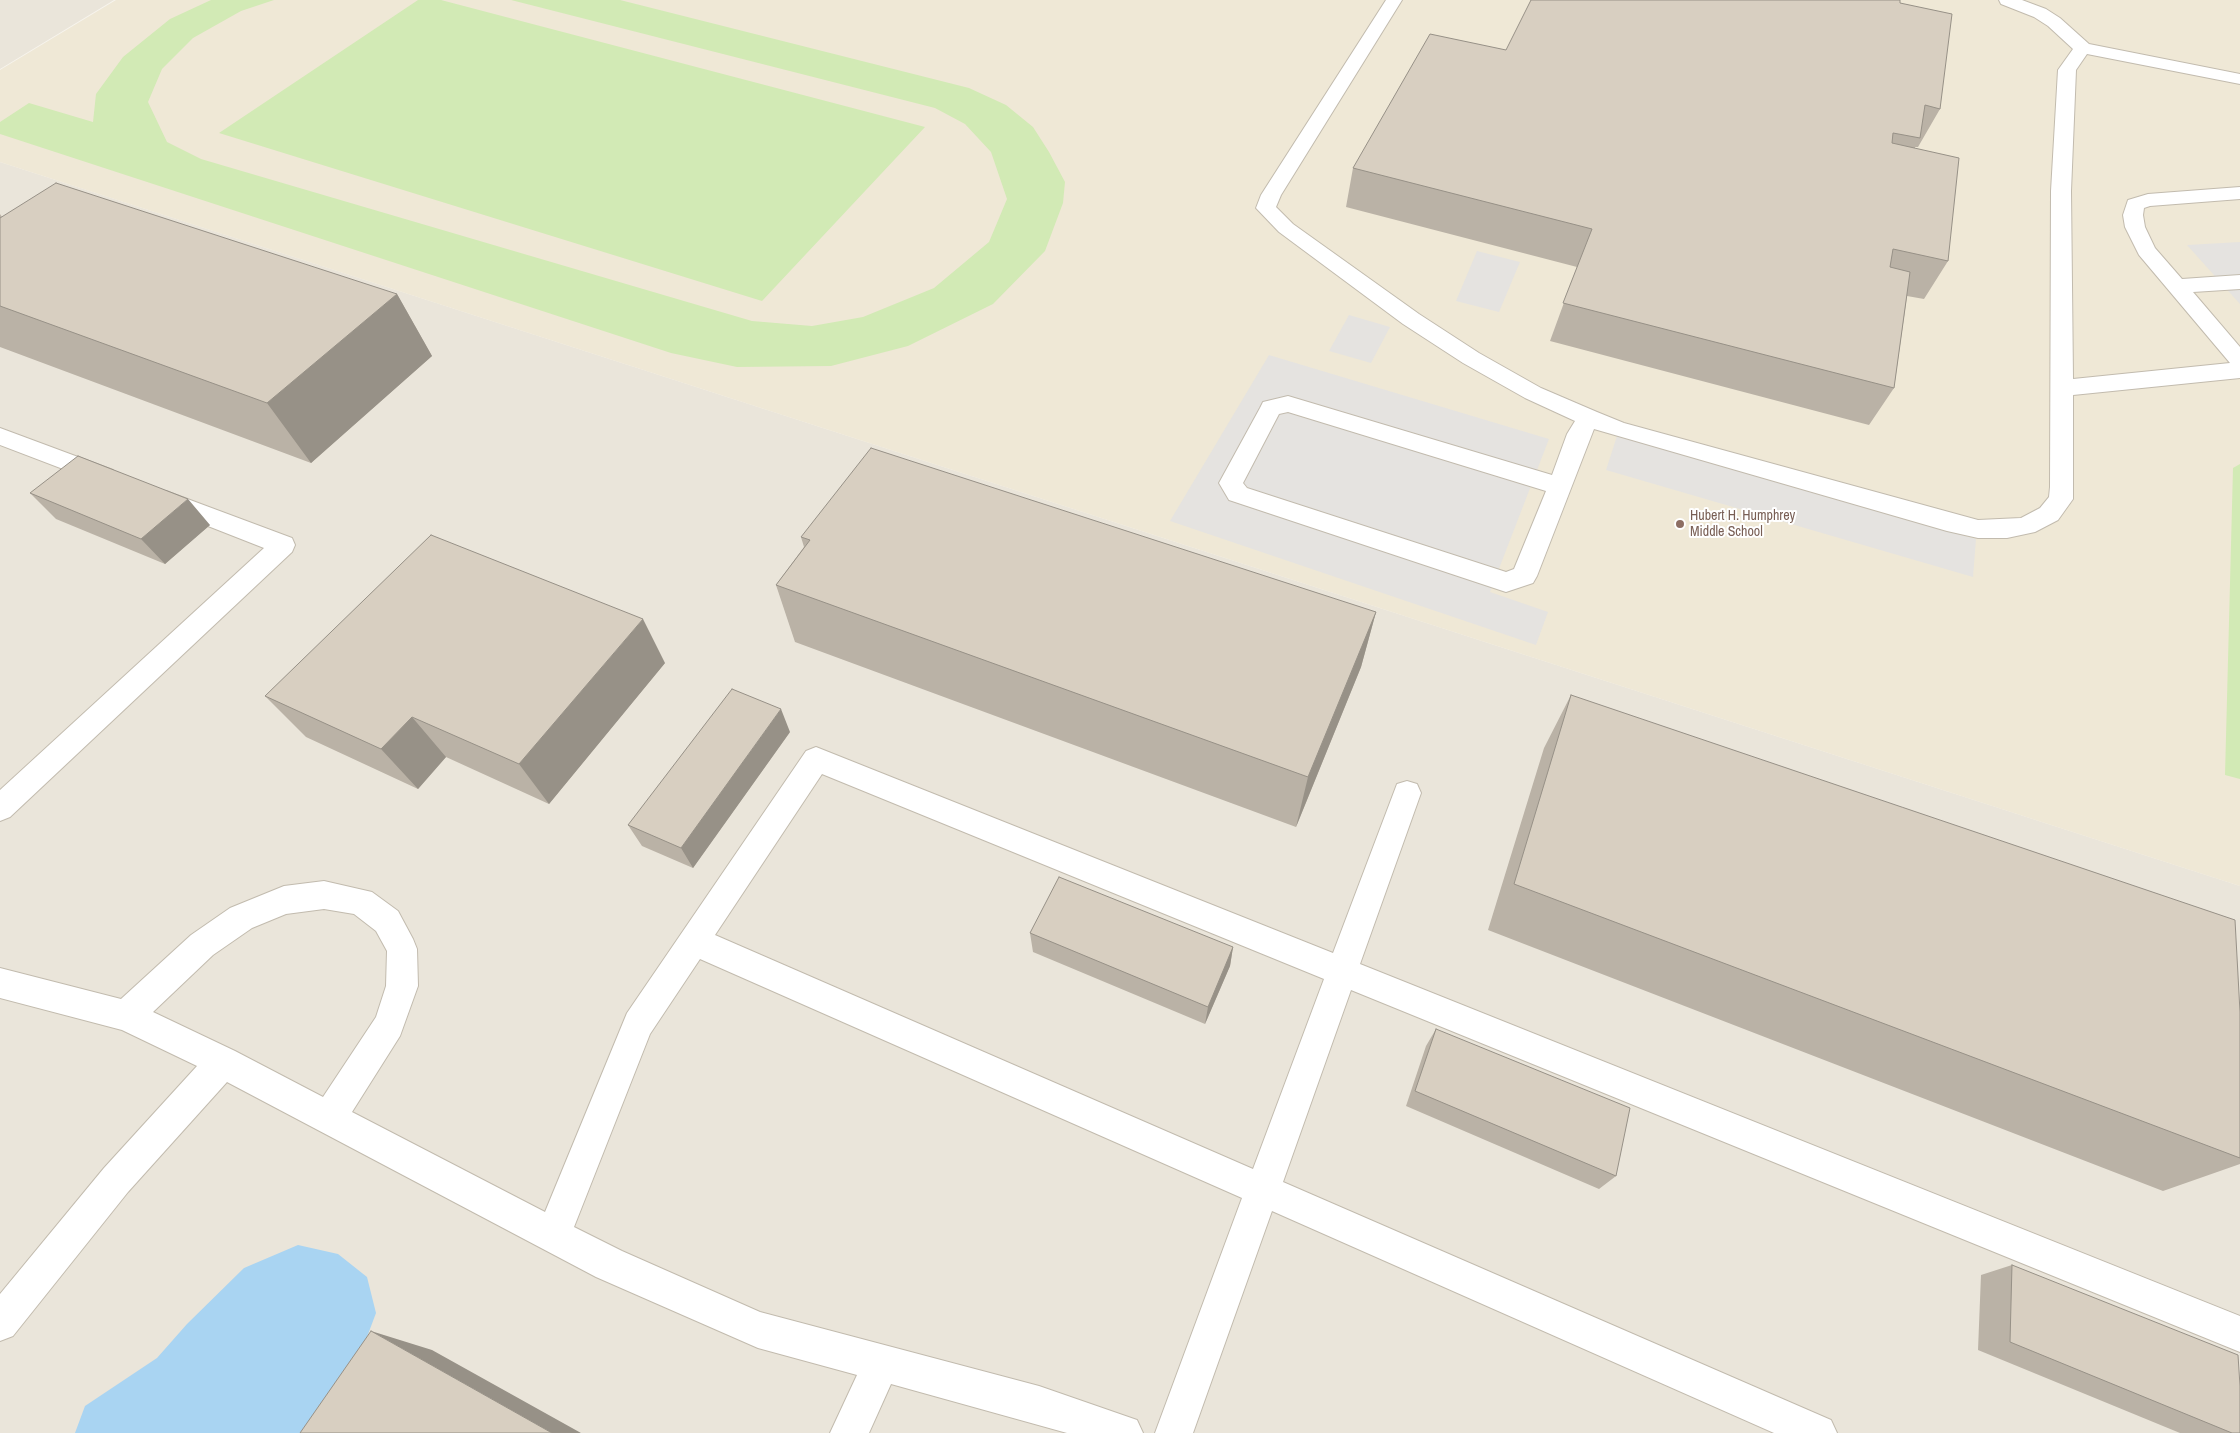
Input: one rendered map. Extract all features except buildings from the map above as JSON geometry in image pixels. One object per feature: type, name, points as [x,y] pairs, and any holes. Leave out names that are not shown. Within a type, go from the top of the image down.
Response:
[{"type":"lane","points":[[1394,0],[1271,195],[1266,208],[1286,228],[1411,319],[1471,358],[1533,393],[1589,418],[1617,429],[1947,522],[1978,529],[2007,529],[2026,526],[2049,514],[2061,499],[2061,191],[2067,70],[2083,48]]},
{"type":"lane","points":[[2007,0],[2047,17],[2083,48],[2240,79]]},
{"type":"lane","points":[[2240,194],[2148,200],[2135,204],[2133,215],[2135,227],[2146,250],[2240,361]]},
{"type":"lane","points":[[2177,286],[2240,282]]},
{"type":"lane","points":[[2062,388],[2240,370]]},
{"type":"lane","points":[[1560,486],[1288,404],[1271,408],[1231,483],[1238,494],[1506,582],[1524,576],[1560,486],[1579,434],[1589,418]]},
{"type":"lane","points":[[0,436],[283,545],[0,808]]},
{"type":"lane","points":[[553,1235],[638,1024],[816,759],[2240,1334]]},
{"type":"lane","points":[[1174,1433],[1407,793]]},
{"type":"lane","points":[[126,1016],[202,945],[241,918],[284,900],[324,895],[360,902],[387,921],[402,949],[402,986],[389,1026],[329,1117]]},
{"type":"lane","points":[[694,941],[1818,1433]]},
{"type":"lane","points":[[0,983],[126,1016],[223,1062],[609,1264],[758,1330],[1039,1405],[1124,1433]]},
{"type":"lane","points":[[0,1323],[116,1180],[223,1062]]},
{"type":"lane","points":[[850,1433],[882,1362]]},
{"type":"shaded area","points":[[0,0],[114,0],[0,69]]},
{"type":"shaded area","name":"Hubert H. Humphrey Middle School","points":[[116,0],[2240,0],[2240,886],[0,162],[0,70]]},
{"type":"shaded area","points":[[0,162],[2240,886],[2240,1433],[0,1433]]},
{"type":"shaded area","points":[[2240,242],[2240,304],[2187,245]]},
{"type":"shaded area","points":[[1477,251],[1520,262],[1499,312],[1456,301]]},
{"type":"shaded area","points":[[1349,315],[1390,327],[1371,363],[1329,351]]},
{"type":"shaded area","points":[[1269,355],[1549,439],[1490,592],[1548,612],[1536,645],[1170,521]]},
{"type":"shaded area","points":[[1617,436],[1976,539],[1973,577],[1606,470]]},
{"type":"green space","points":[[211,0],[274,0],[241,11],[193,38],[162,69],[148,102],[167,142],[201,159],[752,321],[812,326],[863,317],[934,288],[989,242],[1007,199],[991,152],[965,124],[935,108],[511,0],[620,0],[969,88],[1006,105],[1033,127],[1065,182],[1063,203],[1045,251],[993,304],[908,346],[831,366],[737,367],[671,353],[0,134],[0,122],[29,103],[93,122],[96,94],[123,57],[170,19]]},
{"type":"green space","points":[[418,0],[441,0],[925,127],[762,301],[219,133]]},
{"type":"green space","points":[[2240,464],[2240,779],[2225,775],[2233,468]]},
{"type":"water","points":[[298,1245],[338,1254],[367,1277],[376,1313],[352,1377],[302,1433],[75,1433],[85,1406],[157,1358],[187,1324],[244,1268]]},
{"type":"place","name":"Hubert H. Humphrey Middle School","points":[[1680,524]]}]
